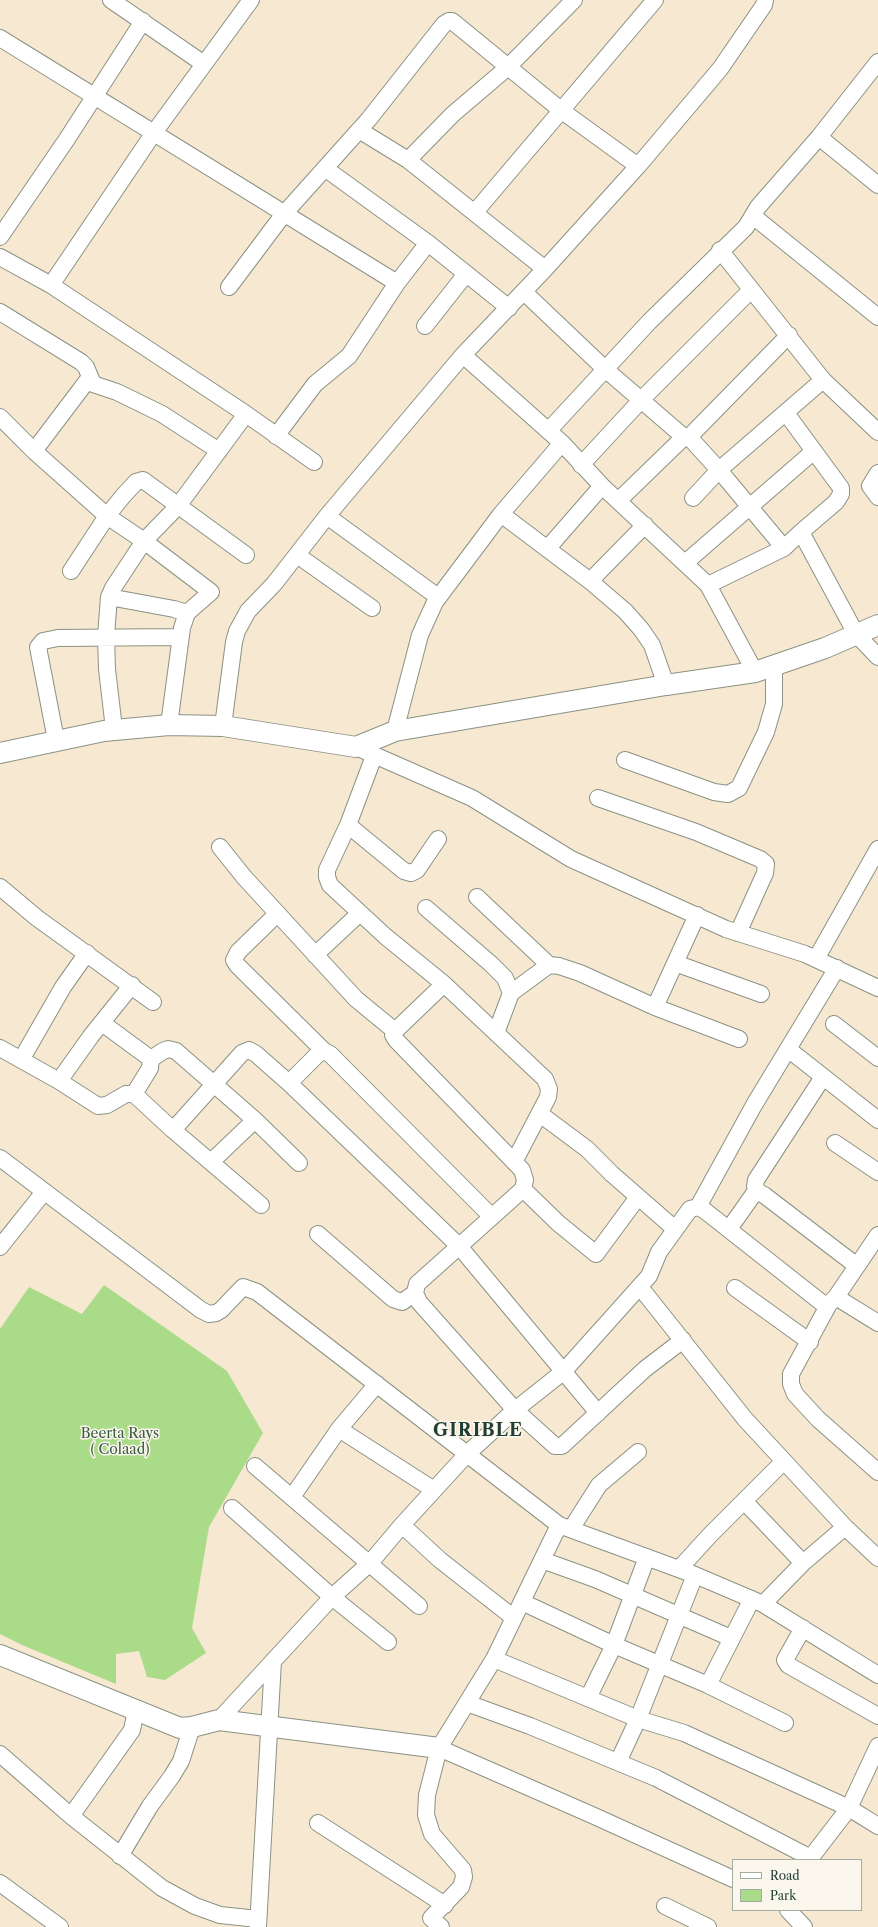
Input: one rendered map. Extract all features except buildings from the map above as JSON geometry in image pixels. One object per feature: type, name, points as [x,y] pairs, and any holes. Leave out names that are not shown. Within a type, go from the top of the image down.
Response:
[{"type":"street","points":[[111,0],[204,64]]},
{"type":"street","points":[[51,285],[153,134],[251,0]]},
{"type":"street","points":[[408,160],[453,114],[508,68],[574,0]]},
{"type":"street","points":[[475,212],[655,0]]},
{"type":"street","points":[[223,726],[234,642],[237,631],[248,611],[297,555],[327,516],[463,355],[524,292],[638,166],[720,69],[764,5],[765,0]]},
{"type":"street","points":[[0,237],[143,21]]},
{"type":"street","points":[[229,287],[283,214],[326,169],[444,24],[449,21],[464,31],[562,111],[638,166]]},
{"type":"street","points":[[0,38],[153,134],[397,283]]},
{"type":"street","points":[[548,430],[720,250],[746,227],[758,208],[819,137],[878,62]]},
{"type":"street","points":[[359,130],[408,160],[545,269]]},
{"type":"street","points":[[819,137],[878,185]]},
{"type":"street","points":[[326,169],[428,243],[509,308]]},
{"type":"street","points":[[753,216],[878,317]]},
{"type":"street","points":[[276,436],[315,384],[349,356],[397,283],[428,243]]},
{"type":"street","points":[[720,250],[789,335],[823,380],[878,432]]},
{"type":"street","points":[[0,257],[51,285],[246,414],[314,462]]},
{"type":"street","points":[[425,326],[466,274]]},
{"type":"street","points":[[581,465],[642,399],[751,290]]},
{"type":"street","points":[[524,292],[605,369],[687,437],[719,470],[784,548]]},
{"type":"street","points":[[0,312],[81,362],[86,367],[93,384],[117,392],[162,414],[219,451]]},
{"type":"street","points":[[618,501],[687,437],[789,335]]},
{"type":"street","points":[[463,355],[562,443],[602,486],[708,586],[754,672]]},
{"type":"street","points":[[34,451],[90,377]]},
{"type":"street","points":[[693,498],[719,470],[823,380]]},
{"type":"street","points":[[708,586],[784,548],[836,502],[841,494],[839,484],[786,413]]},
{"type":"street","points":[[114,729],[107,669],[106,636],[110,598],[117,581],[144,541],[178,506],[246,414]]},
{"type":"street","points":[[0,417],[34,451],[107,516],[144,541],[211,592],[187,613],[180,637],[170,725]]},
{"type":"street","points":[[395,731],[420,635],[429,613],[438,597],[501,514],[562,443]]},
{"type":"street","points":[[685,564],[814,451]]},
{"type":"street","points":[[878,473],[870,486],[878,497]]},
{"type":"street","points":[[71,571],[107,516],[131,486],[140,480],[146,480],[178,506],[246,555]]},
{"type":"street","points":[[547,549],[602,486]]},
{"type":"street","points":[[501,514],[590,581],[626,611],[641,628],[652,645],[666,685]]},
{"type":"street","points":[[327,516],[438,597]]},
{"type":"street","points":[[590,581],[645,525]]},
{"type":"street","points":[[801,532],[856,634],[878,657]]},
{"type":"street","points":[[297,555],[372,608]]},
{"type":"street","points":[[110,598],[174,609],[187,613]]},
{"type":"street","points":[[356,747],[395,731],[666,685],[754,672],[825,648],[878,625]]},
{"type":"street","points":[[56,740],[38,647],[40,643],[58,638],[106,636],[180,637]]},
{"type":"street","points":[[625,760],[714,792],[728,794],[739,788],[766,732],[774,704],[774,666]]},
{"type":"street","points":[[0,753],[114,729],[170,725],[223,726],[356,747],[472,798],[571,859],[738,933],[816,959],[878,988]]},
{"type":"street","points":[[374,756],[348,825],[328,870],[327,877],[330,885],[385,936],[444,984],[545,1079],[548,1089],[548,1097],[514,1162]]},
{"type":"street","points":[[598,798],[696,832],[760,859],[766,864],[765,872],[738,933]]},
{"type":"street","points":[[348,825],[404,871],[411,873],[416,870],[438,839]]},
{"type":"street","points":[[220,847],[244,878],[356,999],[395,1031]]},
{"type":"street","points":[[816,959],[878,849]]},
{"type":"street","points":[[0,887],[37,918],[132,985],[153,1002]]},
{"type":"street","points":[[477,897],[548,965],[559,966],[580,973],[655,1007],[739,1039]]},
{"type":"street","points":[[426,908],[492,964],[505,978],[511,993]]},
{"type":"street","points":[[315,955],[360,912]]},
{"type":"street","points":[[277,914],[238,952],[234,960],[237,965],[324,1052],[330,1054],[492,1217]]},
{"type":"street","points":[[655,1007],[697,915]]},
{"type":"street","points":[[21,1060],[63,987],[87,953]]},
{"type":"street","points":[[675,963],[761,994]]},
{"type":"street","points":[[496,1033],[511,993],[548,965]]},
{"type":"street","points":[[219,1720],[332,1597],[370,1563],[402,1524],[467,1454],[515,1410],[563,1372],[640,1287],[649,1276],[659,1252],[675,1229],[690,1209],[698,1206],[754,1105],[837,968]]},
{"type":"street","points":[[318,1234],[393,1299],[402,1302],[415,1293],[418,1284],[523,1189],[525,1180],[522,1170],[396,1040],[394,1035],[395,1031],[444,984]]},
{"type":"street","points":[[59,1081],[132,985]]},
{"type":"street","points":[[102,1023],[151,1060]]},
{"type":"street","points":[[834,1024],[878,1058]]},
{"type":"street","points":[[134,1094],[150,1068],[151,1060],[168,1049],[176,1051],[255,1120],[299,1163]]},
{"type":"street","points":[[788,1049],[878,1120]]},
{"type":"street","points":[[173,1130],[242,1053],[249,1050],[256,1054],[289,1083],[459,1246],[598,1413]]},
{"type":"street","points":[[289,1083],[317,1055],[324,1052]]},
{"type":"street","points":[[2,1054],[21,1060],[59,1081],[98,1106],[107,1105],[126,1094],[134,1094],[173,1130],[261,1205]]},
{"type":"street","points":[[823,1077],[756,1180],[755,1186],[758,1192],[764,1194],[857,1266]]},
{"type":"street","points":[[540,1114],[587,1148],[638,1198],[675,1229]]},
{"type":"street","points":[[211,1162],[255,1120]]},
{"type":"street","points":[[835,1142],[878,1172]]},
{"type":"street","points":[[0,1158],[201,1310],[209,1314],[216,1313],[221,1310],[241,1288],[248,1288],[257,1292],[467,1454],[565,1527],[695,1575],[757,1602],[803,1628],[878,1675]]},
{"type":"street","points":[[523,1189],[558,1223],[596,1254],[638,1198]]},
{"type":"street","points":[[0,1247],[44,1192]]},
{"type":"street","points":[[729,1229],[753,1195],[758,1192]]},
{"type":"street","points":[[698,1206],[822,1303],[833,1300],[878,1323]]},
{"type":"street","points":[[878,1234],[833,1300],[791,1374],[791,1384],[795,1394],[818,1419],[878,1472]]},
{"type":"street","points":[[640,1287],[745,1419],[845,1527],[878,1558]]},
{"type":"street","points":[[735,1288],[810,1342]]},
{"type":"street","points":[[415,1293],[419,1302],[515,1410],[555,1446],[562,1446],[645,1369],[683,1340]]},
{"type":"street","points":[[292,1497],[339,1429],[377,1384]]},
{"type":"street","points":[[339,1429],[434,1490]]},
{"type":"street","points":[[432,1924],[445,1905],[461,1887],[464,1877],[463,1870],[432,1834],[426,1815],[427,1795],[439,1748],[494,1660],[542,1560],[565,1527],[599,1485],[638,1452]]},
{"type":"street","points":[[679,1569],[784,1461]]},
{"type":"street","points":[[255,1466],[419,1606]]},
{"type":"street","points":[[744,1501],[803,1563]]},
{"type":"street","points":[[232,1508],[332,1597],[388,1642]]},
{"type":"street","points":[[402,1524],[440,1560],[514,1618]]},
{"type":"street","points":[[708,1685],[731,1638],[757,1602],[845,1527]]},
{"type":"street","points":[[588,1698],[614,1645],[647,1557]]},
{"type":"street","points":[[542,1560],[595,1579],[731,1638]]},
{"type":"street","points":[[618,1762],[638,1718],[695,1575]]},
{"type":"street","points":[[522,1602],[614,1645],[708,1685],[785,1722]]},
{"type":"street","points":[[803,1628],[785,1660],[788,1664],[878,1716]]},
{"type":"street","points":[[0,1655],[180,1728],[192,1727],[219,1720],[270,1728],[439,1748],[732,1879]]},
{"type":"street","points":[[494,1660],[638,1718],[684,1733],[849,1808],[878,1826]]},
{"type":"street","points":[[0,1754],[71,1816],[162,1888],[195,1906],[220,1915],[258,1923],[273,1661]]},
{"type":"street","points":[[467,1703],[530,1726],[663,1782],[810,1859],[849,1808],[872,1774],[878,1746]]},
{"type":"street","points":[[71,1816],[132,1730],[136,1710]]},
{"type":"street","points":[[120,1856],[150,1806],[181,1761],[192,1727]]},
{"type":"street","points":[[318,1824],[445,1905]]},
{"type":"street","points":[[0,1883],[60,1927]]},
{"type":"street","points":[[665,1906],[708,1927]]},
{"type":"street","points":[[789,1911],[804,1927]]},
{"type":"green space","name":"Beerta Rays ( Colaad)","points":[[104,1285],[227,1371],[263,1433],[209,1527],[192,1628],[206,1653],[165,1680],[147,1677],[139,1651],[116,1654],[116,1684],[22,1645],[0,1634],[0,1329],[29,1287],[82,1314]]},
{"type":"district","name":"GIRIBLE","points":[[478,1431]]}]
